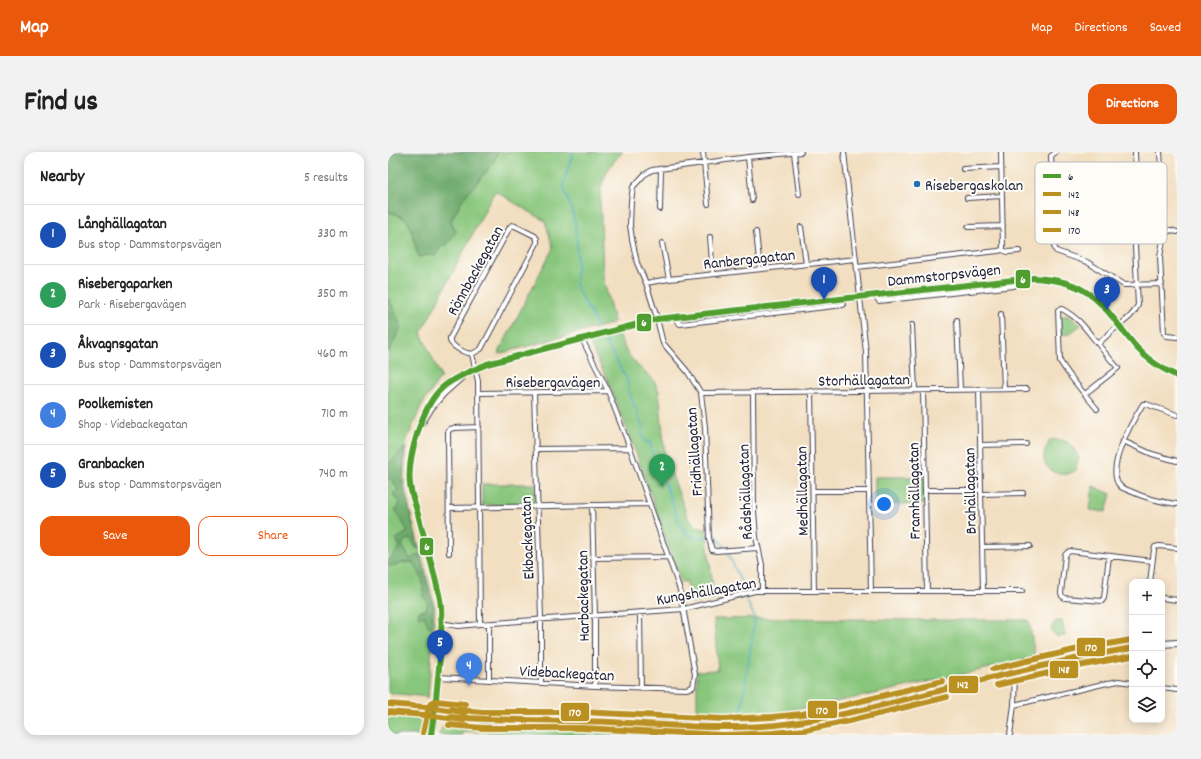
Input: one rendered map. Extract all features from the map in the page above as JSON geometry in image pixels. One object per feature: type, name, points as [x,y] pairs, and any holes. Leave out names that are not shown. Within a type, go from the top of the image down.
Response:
[{"type":"main road","points":[[1165,644],[1177,643]]},
{"type":"main road","points":[[388,712],[436,712],[483,720],[581,720],[724,727],[780,724],[803,722],[847,713],[1076,658],[1129,649]]},
{"type":"main road","points":[[388,704],[426,707],[436,712]]},
{"type":"main road","points":[[431,735],[436,712]]},
{"type":"street","points":[[703,152],[708,204]]},
{"type":"street","points":[[794,152],[798,194]]},
{"type":"street","name":"Fridhällagatan","points":[[758,548],[724,551],[712,550],[709,538],[701,393],[687,371],[663,344],[646,283],[637,263],[630,225],[630,201],[633,187],[637,181],[644,174],[652,170],[704,162],[801,152]]},
{"type":"street","points":[[844,152],[866,352],[871,591]]},
{"type":"street","points":[[1001,152],[1003,226],[1002,250]]},
{"type":"street","points":[[1051,162],[1051,156],[1056,152]]},
{"type":"street","points":[[1135,152],[1135,162]]},
{"type":"street","points":[[1160,152],[1161,162]]},
{"type":"street","points":[[748,157],[752,200]]},
{"type":"street","points":[[963,168],[1001,167]]},
{"type":"street","points":[[660,209],[661,169]]},
{"type":"street","points":[[967,198],[1002,196]]},
{"type":"street","name":"Rönnbackegatan","points":[[512,225],[535,236],[538,239],[537,243],[481,349],[472,354],[452,345],[450,338],[512,225]]},
{"type":"street","points":[[968,227],[1003,226]]},
{"type":"street","points":[[801,227],[806,264]]},
{"type":"street","points":[[1167,232],[1170,230],[1177,232]]},
{"type":"street","points":[[756,232],[760,269]]},
{"type":"street","points":[[710,237],[714,274]]},
{"type":"street","points":[[662,243],[669,279]]},
{"type":"street","points":[[1054,244],[1056,251],[1088,262],[1124,285],[1162,284]]},
{"type":"street","points":[[1098,344],[1130,317],[1135,312],[1138,305],[1136,244]]},
{"type":"street","points":[[1162,244],[1160,256],[1164,333],[1167,336],[1177,337]]},
{"type":"street","points":[[857,267],[1002,250],[1008,252],[1019,251]]},
{"type":"street","name":"Ranbergagatan","points":[[646,283],[669,279],[856,259]]},
{"type":"street","name":"Dammstorpsvägen","points":[[436,712],[442,624],[440,600],[410,484],[411,454],[418,431],[432,408],[444,394],[469,373],[487,364],[657,319],[676,316],[1018,279],[1045,278],[1061,281],[1077,287],[1096,300],[1107,310],[1138,349],[1155,364],[1177,376]]},
{"type":"street","name":"Dammstorpsvägen","points":[[874,294],[879,301],[1014,286],[1018,279]]},
{"type":"street","name":"Dammstorpsvägen","points":[[676,316],[676,320],[680,324],[843,305],[842,298]]},
{"type":"street","points":[[1085,394],[1118,368],[1077,318],[1062,309],[1058,310],[1060,361],[1085,394],[1097,409]]},
{"type":"street","points":[[1001,314],[1004,389]]},
{"type":"street","points":[[957,320],[960,389]]},
{"type":"street","points":[[912,325],[914,390]]},
{"type":"street","points":[[582,339],[608,391]]},
{"type":"street","points":[[472,354],[479,393],[480,624]]},
{"type":"street","name":"Brahällagatan","points":[[979,389],[983,591]]},
{"type":"street","name":"Storhällagatan","points":[[701,393],[1027,389]]},
{"type":"street","name":"Framhällagatan","points":[[923,390],[927,591]]},
{"type":"street","name":"Risebergavägen","points":[[479,393],[608,391],[630,448],[680,590],[695,675],[693,687]]},
{"type":"street","name":"Medhällagatan","points":[[811,391],[814,591]]},
{"type":"street","name":"Ekbackegatan","points":[[534,392],[541,619],[541,682]]},
{"type":"street","name":"Rådshällagatan","points":[[753,392],[754,511],[756,538],[762,565],[762,592]]},
{"type":"street","points":[[1177,415],[1143,404],[1133,420],[1120,448],[1116,469],[1116,478],[1121,486],[1148,499],[1177,504]]},
{"type":"street","points":[[449,552],[448,432],[450,429],[454,428],[479,428]]},
{"type":"street","points":[[1123,441],[1152,454],[1177,462]]},
{"type":"street","points":[[980,445],[1026,444]]},
{"type":"street","points":[[536,449],[630,448]]},
{"type":"street","points":[[925,490],[1023,493]]},
{"type":"street","points":[[813,491],[869,491]]},
{"type":"street","points":[[449,508],[649,504]]},
{"type":"street","name":"Harbackegatan","points":[[592,505],[595,686]]},
{"type":"street","points":[[982,547],[1030,546]]},
{"type":"street","points":[[1150,579],[1152,561],[1156,547],[1177,548]]},
{"type":"street","points":[[1109,556],[1104,598],[1102,601],[1065,598],[1062,596],[1061,593],[1065,555],[1067,552],[1109,556],[1152,561]]},
{"type":"street","points":[[593,558],[668,557]]},
{"type":"street","name":"Kungshällagatan","points":[[442,624],[459,626],[684,610],[749,592],[1022,591]]},
{"type":"street","points":[[1165,598],[1177,600]]},
{"type":"street","points":[[640,613],[641,688]]},
{"type":"street","points":[[489,623],[489,679]]},
{"type":"street","points":[[1010,735],[1014,705],[1015,672]]},
{"type":"street","name":"Videbackegatan","points":[[439,677],[686,690],[693,687]]},
{"type":"street","points":[[1014,705],[1102,684],[1129,683]]},
{"type":"street","points":[[1165,688],[1177,690]]},
{"type":"green space","points":[[388,152],[623,152],[608,170],[603,180],[600,192],[603,277],[614,322],[498,354],[553,248],[545,221],[495,191],[421,333],[441,377],[421,406],[407,440],[403,485],[435,607],[428,697],[388,693]]},
{"type":"green space","points":[[388,152],[498,152],[492,165],[462,200],[451,221],[456,231],[447,245],[442,246],[435,256],[430,255],[419,257],[412,232],[406,220],[388,212]]},
{"type":"green space","points":[[388,298],[401,327],[388,353]]},
{"type":"green space","points":[[1067,315],[1081,325],[1069,334],[1061,335],[1060,318]]},
{"type":"green space","points":[[619,335],[627,353],[638,366],[653,379],[659,391],[665,456],[688,518],[698,528],[706,529],[714,599],[692,603],[685,581],[681,582],[637,455],[608,381],[589,343]]},
{"type":"green space","points":[[1050,440],[1061,440],[1071,445],[1079,457],[1076,470],[1069,474],[1058,474],[1047,467],[1044,455],[1045,449]]},
{"type":"green space","points":[[405,447],[403,469],[404,485],[418,548],[417,549],[410,538],[403,542],[402,545],[410,559],[419,554],[433,607],[431,627],[428,626],[425,617],[418,616],[419,611],[426,610],[428,602],[423,597],[422,578],[415,566],[412,562],[388,565],[388,558],[390,559],[400,547],[396,539],[408,532],[395,509],[400,505],[393,494],[398,490],[391,478],[388,480],[388,465]]},
{"type":"green space","points":[[875,477],[925,477],[925,504],[875,504]]},
{"type":"green space","points":[[482,484],[535,484],[535,504],[482,505]]},
{"type":"green space","points":[[1093,486],[1111,494],[1106,512],[1090,510]]},
{"type":"green space","points":[[714,619],[1029,620],[1035,658],[864,696],[758,717],[723,718],[697,716],[697,671],[718,670]]},
{"type":"green space","points":[[1056,621],[1062,621],[1065,636],[1057,636],[1051,630]]},
{"type":"green space","points":[[388,716],[422,719],[425,724],[424,735],[388,735]]},
{"type":"green space","points":[[446,719],[476,723],[507,722],[587,727],[709,730],[708,735],[534,735],[462,731],[462,735],[439,735]]},
{"type":"waterway","points":[[573,152],[563,185],[575,221],[577,247],[575,285],[598,327]]},
{"type":"waterway","points":[[604,339],[627,380],[628,389],[643,428],[642,436],[644,441],[649,442],[651,445],[652,453],[659,467],[680,525],[689,536],[702,538],[715,533],[728,553],[742,584],[744,595],[755,618],[739,725]]},
{"type":"waterway","points":[[738,734],[739,728]]},
{"type":"transit line","name":"6","points":[[431,735],[440,657],[442,628],[441,606],[435,577],[411,492],[411,461],[417,433],[428,407],[442,388],[463,374],[487,364],[657,319],[1033,278],[1065,283],[1083,290],[1106,309],[1141,352],[1156,364],[1177,376]]},
{"type":"transit line","name":"170","points":[[993,669],[1074,650],[1129,640]]},
{"type":"transit line","name":"142","points":[[450,717],[610,722],[672,726],[735,727],[776,725],[818,719],[860,710],[1037,667],[1129,649]]},
{"type":"transit line","name":"148","points":[[997,685],[1078,666],[1129,657]]},
{"type":"transit line","name":"170","points":[[451,709],[483,712],[581,712],[724,719],[772,717],[802,714],[845,705],[943,681]]},
{"type":"transit line","name":"148","points":[[449,725],[483,728],[581,728],[724,735],[773,733],[805,730],[849,721],[947,697]]},
{"type":"transit line","name":"170","points":[[423,733],[429,706],[432,702],[436,701],[465,704]]},
{"type":"transit line","name":"142","points":[[388,704],[465,712]]},
{"type":"transit line","name":"148","points":[[388,712],[464,720]]},
{"type":"place","name":"Risebergaskolan","points":[[917,184]]},
{"type":"place","name":"Långhällagatan","points":[[824,300]]},
{"type":"place","name":"Åkvagnsgatan","points":[[1107,310]]},
{"type":"place","name":"Risebergaparken","points":[[662,487]]},
{"type":"place","name":"Granbacken","points":[[440,663]]},
{"type":"place","name":"Poolkemisten","points":[[469,686]]}]
